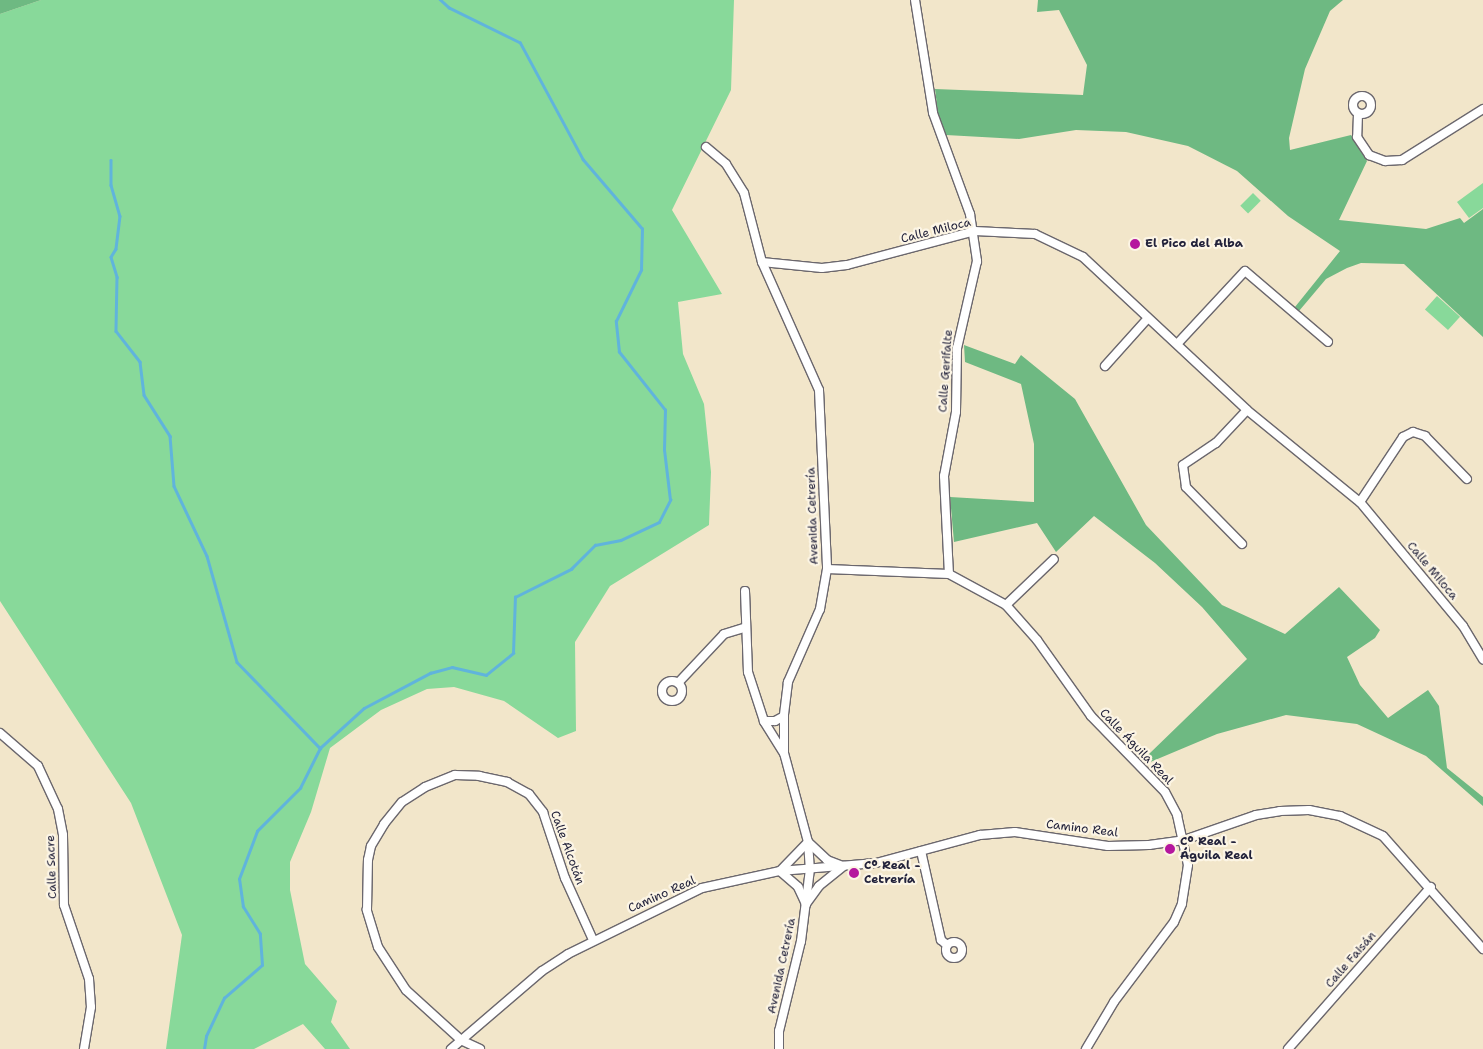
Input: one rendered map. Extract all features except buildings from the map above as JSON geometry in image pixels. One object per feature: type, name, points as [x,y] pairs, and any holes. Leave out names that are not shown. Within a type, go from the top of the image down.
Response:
[{"type":"street","name":"Calle Gerifalte","points":[[915,0],[933,113],[975,232],[977,261],[957,348],[956,412],[944,476],[949,574]]},
{"type":"street","points":[[1358,114],[1357,137],[1369,155],[1385,161],[1402,160],[1483,109]]},
{"type":"street","name":"Avenida Cetrería","points":[[706,147],[726,164],[744,193],[762,262],[819,390],[827,569],[820,609],[788,682],[784,716],[784,753],[808,842],[810,869],[801,941],[779,1030],[779,1049]]},
{"type":"street","name":"Calle Miloca","points":[[762,262],[822,268],[848,265],[975,232],[1035,234],[1083,257],[1148,318],[1178,343],[1247,410],[1360,502],[1463,626],[1483,659]]},
{"type":"street","points":[[1178,343],[1245,271],[1328,342]]},
{"type":"street","points":[[1106,366],[1148,318]]},
{"type":"street","points":[[1242,544],[1186,487],[1183,465],[1216,443],[1247,410]]},
{"type":"street","points":[[1360,502],[1403,437],[1413,432],[1425,436],[1467,479]]},
{"type":"street","points":[[1006,605],[1054,559]]},
{"type":"street","name":"Calle Águila Real","points":[[827,569],[949,574],[1006,605],[1038,640],[1092,716],[1165,792],[1178,815],[1184,840],[1188,884],[1174,922],[1114,1002],[1086,1049]]},
{"type":"street","points":[[745,591],[744,628],[748,672],[764,721],[784,753]]},
{"type":"street","points":[[678,683],[724,634],[744,628]]},
{"type":"street","points":[[764,721],[775,721],[784,716]]},
{"type":"street","name":"Calle Sacre","points":[[0,733],[38,766],[58,809],[63,835],[64,905],[89,979],[91,1007],[84,1049]]},
{"type":"street","name":"Calle Alcotán","points":[[480,1049],[462,1040],[406,990],[389,968],[378,947],[367,910],[365,887],[371,846],[384,824],[402,802],[425,787],[455,775],[479,776],[507,782],[529,794],[542,812],[565,878],[593,940]]},
{"type":"street","name":"Camino Real","points":[[451,1049],[542,971],[593,940],[702,888],[780,871],[876,863],[980,835],[1015,832],[1108,846],[1184,840],[1256,815],[1308,810],[1340,816],[1383,836],[1431,887],[1483,948]]},
{"type":"street","points":[[808,842],[827,860],[844,866],[819,886],[806,904],[798,887],[780,871],[808,842]]},
{"type":"street","points":[[921,851],[941,940],[947,945]]},
{"type":"street","name":"Calle Faisán","points":[[1288,1049],[1431,887]]},
{"type":"green space","points":[[0,0],[41,0],[0,14]]},
{"type":"green space","points":[[41,0],[734,0],[731,90],[672,210],[722,294],[678,302],[683,354],[704,404],[711,472],[709,525],[610,586],[575,642],[576,731],[558,738],[504,701],[454,687],[427,689],[381,710],[330,748],[311,812],[290,862],[290,890],[305,964],[337,1001],[331,1022],[350,1049],[325,1049],[303,1024],[254,1049],[166,1049],[182,935],[131,803],[0,601],[0,14]]},
{"type":"green space","points":[[1038,0],[1343,0],[1330,11],[1305,69],[1289,138],[1290,150],[1351,135],[1367,161],[1339,220],[1426,229],[1460,218],[1464,223],[1483,209],[1483,337],[1404,264],[1361,263],[1347,268],[1326,279],[1299,311],[1295,307],[1340,251],[1288,216],[1237,171],[1188,146],[1126,132],[1076,130],[1019,139],[946,135],[938,114],[935,89],[1083,95],[1087,65],[1059,10],[1037,12]]},
{"type":"green space","points":[[1483,183],[1483,208],[1469,218],[1457,202]]},
{"type":"green space","points":[[1253,193],[1261,201],[1248,214],[1240,206]]},
{"type":"green space","points":[[1437,296],[1460,317],[1448,330],[1425,309]]},
{"type":"green space","points":[[964,345],[1015,364],[1021,355],[1075,399],[1146,525],[1222,605],[1285,634],[1339,587],[1380,630],[1375,638],[1347,657],[1360,685],[1388,718],[1428,690],[1439,706],[1447,768],[1483,797],[1483,806],[1426,756],[1357,724],[1286,715],[1217,734],[1148,763],[1145,759],[1149,754],[1247,659],[1202,607],[1155,563],[1094,516],[1056,552],[1037,523],[954,542],[950,497],[1034,502],[1034,444],[1021,384],[965,362]]},
{"type":"waterway","points":[[204,1049],[206,1036],[224,998],[262,965],[260,934],[243,907],[239,879],[257,831],[300,788],[320,748],[364,708],[430,673],[452,667],[486,675],[513,653],[515,597],[571,569],[595,545],[621,540],[659,522],[670,500],[664,450],[665,410],[619,352],[616,321],[641,270],[642,229],[583,160],[520,43],[449,8],[440,0]]},
{"type":"waterway","points":[[111,160],[111,185],[120,216],[116,249],[111,257],[117,277],[116,331],[140,362],[144,395],[170,436],[174,486],[207,556],[237,662],[320,748]]},
{"type":"place","name":"El Pico del Alba","points":[[1135,244]]},
{"type":"place","name":"Cº Real - Águila Real","points":[[1170,849]]},
{"type":"place","name":"Cº Real - Cetrería","points":[[854,873]]}]
